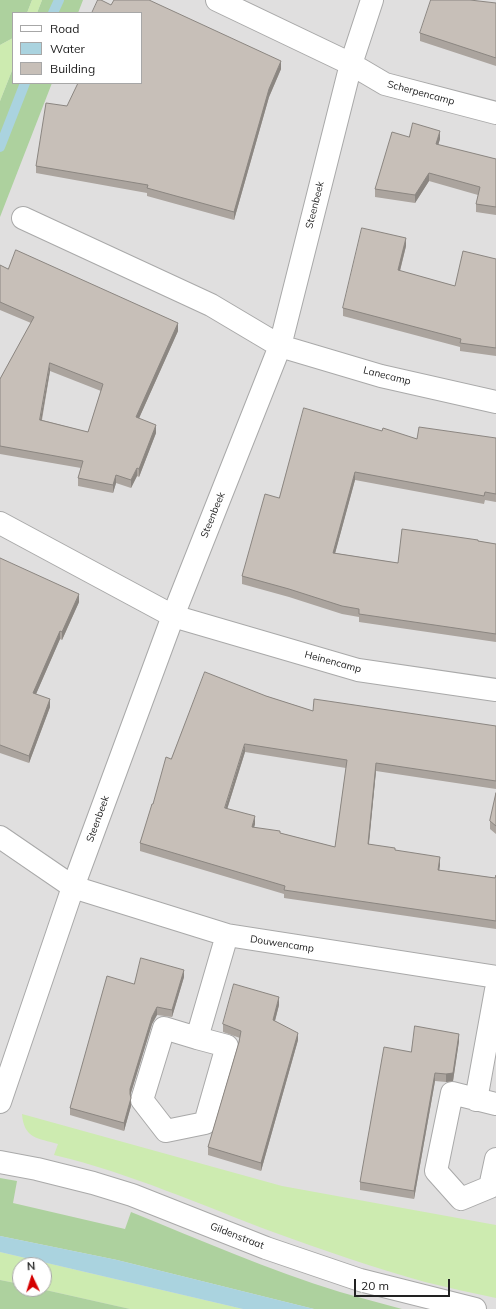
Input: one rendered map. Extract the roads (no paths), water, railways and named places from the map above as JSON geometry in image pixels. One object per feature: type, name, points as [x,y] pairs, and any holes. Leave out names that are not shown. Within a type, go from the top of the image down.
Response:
[{"type":"street","points":[[217,0],[351,64]]},
{"type":"street","name":"Steenbeek","points":[[0,1102],[73,887],[173,616],[280,346],[351,64],[372,0]]},
{"type":"street","name":"Scherpencamp","points":[[351,64],[385,84],[496,113]]},
{"type":"street","points":[[23,218],[211,305],[280,346]]},
{"type":"street","name":"Lanecamp","points":[[280,346],[381,376],[496,402]]},
{"type":"street","points":[[0,523],[173,616]]},
{"type":"street","name":"Heinencamp","points":[[173,616],[358,670],[496,690]]},
{"type":"street","points":[[0,836],[73,887]]},
{"type":"street","name":"Douwencamp","points":[[73,887],[227,935],[496,977]]},
{"type":"street","points":[[197,1038],[227,935]]},
{"type":"street","points":[[496,990],[486,1102],[452,1093],[436,1171],[461,1199],[490,1187],[496,1159]]},
{"type":"street","points":[[164,1028],[197,1038],[227,1046],[205,1122],[166,1131],[142,1100],[164,1028]]},
{"type":"street","name":"Gildenstraat","points":[[0,1162],[37,1169],[100,1185],[161,1206],[266,1248],[360,1280],[475,1309]]},
{"type":"water","points":[[0,1236],[117,1260],[314,1309],[243,1309],[52,1264],[52,1257],[21,1257],[0,1252]]},
{"type":"waterway","points":[[53,12],[59,0]]},
{"type":"waterway","points":[[0,147],[25,84]]}]
